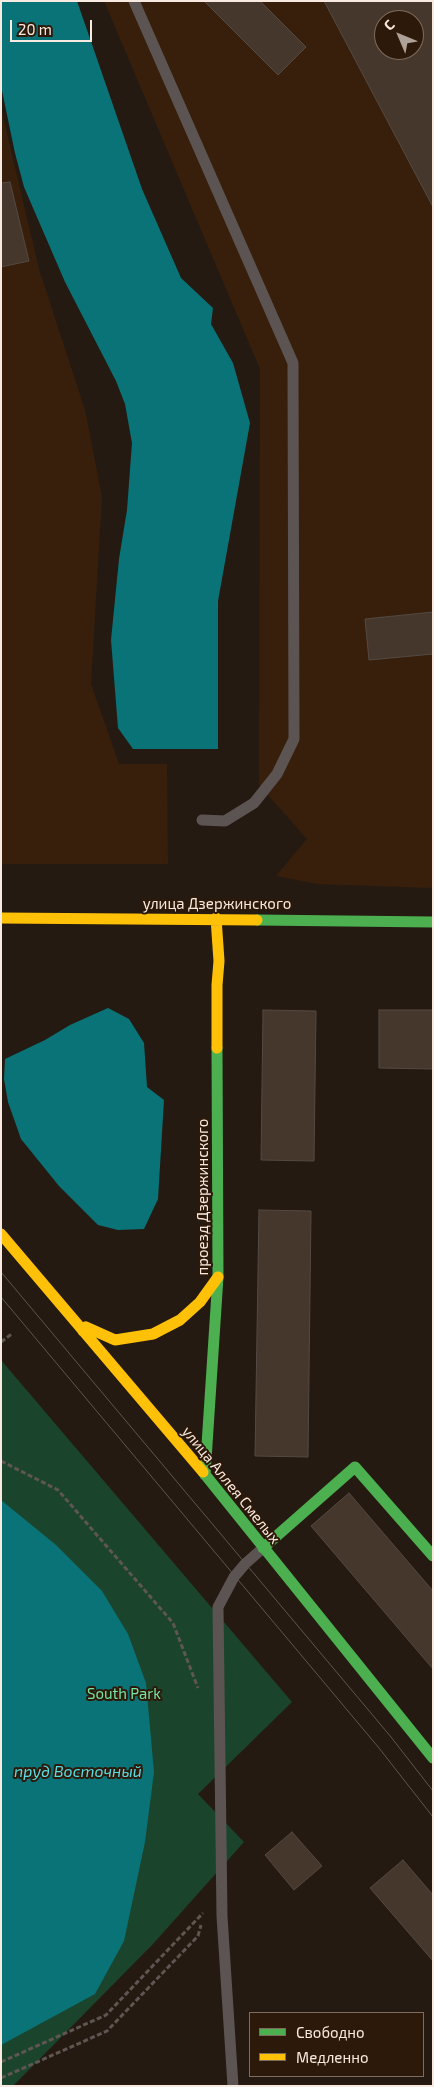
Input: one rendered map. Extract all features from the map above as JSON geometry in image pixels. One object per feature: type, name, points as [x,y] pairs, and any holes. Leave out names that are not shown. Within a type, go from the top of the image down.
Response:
[{"type":"main road","name":"улица Дзержинского","points":[[1,918],[216,918],[433,922]]},
{"type":"main road","name":"проезд Дзержинского","points":[[206,1475],[218,1277],[217,985],[219,961],[216,918]]},
{"type":"main road","name":"улица Аллея Смелых","points":[[1,1234],[206,1475],[433,1758]]},
{"type":"main road","points":[[83,1331],[86,1327],[115,1340],[153,1334],[180,1320],[190,1312],[200,1302],[218,1277]]},
{"type":"main road","points":[[263,1548],[356,1468],[433,1556]]},
{"type":"lane","points":[[134,1],[293,363],[294,739],[278,774],[254,803],[225,821],[202,820]]},
{"type":"lane","points":[[233,2086],[222,1916],[218,1607],[234,1577],[263,1548]]},
{"type":"path","points":[[1,1342],[13,1333]]},
{"type":"path","points":[[1,1461],[58,1490],[173,1623],[200,1695]]},
{"type":"path","points":[[1,2062],[106,2016],[205,1911],[198,1936],[107,2031],[1,2078]]},
{"type":"shaded area","points":[[104,1],[433,1],[433,888],[317,884],[276,876],[307,839],[259,785],[260,369]]},
{"type":"shaded area","points":[[1,108],[39,269],[85,410],[102,497],[91,684],[119,764],[167,764],[168,864],[1,864]]},
{"type":"green space","name":"South Park","points":[[1,1360],[292,1702],[198,1794],[244,1842],[153,1944],[13,2086],[1,2086]]},
{"type":"water","points":[[1,1],[77,1],[142,189],[181,278],[213,308],[211,324],[233,363],[250,423],[218,601],[218,749],[133,749],[118,728],[111,640],[119,559],[127,510],[132,443],[125,404],[116,381],[65,282],[24,187],[1,86]]},
{"type":"water","points":[[108,1008],[129,1019],[144,1043],[147,1087],[164,1100],[158,1199],[144,1229],[118,1230],[98,1225],[59,1186],[21,1139],[8,1102],[4,1079],[5,1059],[45,1040],[70,1025]]},
{"type":"water","name":"пруд Восточный","points":[[1,1500],[56,1545],[102,1591],[128,1634],[146,1683],[154,1772],[145,1842],[124,1941],[95,1994],[1,2045]]},
{"type":"building","points":[[204,1],[260,1],[306,47],[278,75]]},
{"type":"building","points":[[324,1],[433,1],[433,207]]},
{"type":"building","points":[[10,182],[29,261],[1,267],[1,183]]},
{"type":"building","points":[[433,612],[433,654],[369,660],[365,619]]},
{"type":"building","points":[[263,1010],[316,1011],[314,1161],[261,1160]]},
{"type":"building","points":[[379,1010],[433,1010],[433,1069],[379,1068]]},
{"type":"building","points":[[259,1210],[311,1211],[308,1457],[255,1456]]},
{"type":"building","points":[[349,1493],[433,1591],[433,1669],[311,1526]]},
{"type":"building","points":[[292,1832],[322,1866],[294,1890],[265,1855]]},
{"type":"building","points":[[403,1860],[433,1895],[433,1961],[370,1888]]},
{"type":"tram line","points":[[1,1272],[391,1737],[433,1791]]},
{"type":"tram line","points":[[1,1297],[379,1748],[433,1817]]},
{"type":"traffic: fast","points":[[257,920],[433,922]]},
{"type":"traffic: fast","points":[[205,1475],[218,1277],[217,1048]]},
{"type":"traffic: fast","points":[[263,1548],[355,1467],[433,1556]]},
{"type":"traffic: fast","points":[[203,1472],[433,1758]]},
{"type":"traffic: slow","points":[[1,918],[257,920]]},
{"type":"traffic: slow","points":[[216,918],[219,961],[217,1048]]},
{"type":"traffic: slow","points":[[1,1234],[203,1472]]},
{"type":"traffic: slow","points":[[83,1331],[86,1327],[115,1340],[153,1334],[180,1320],[200,1302],[218,1277]]}]
